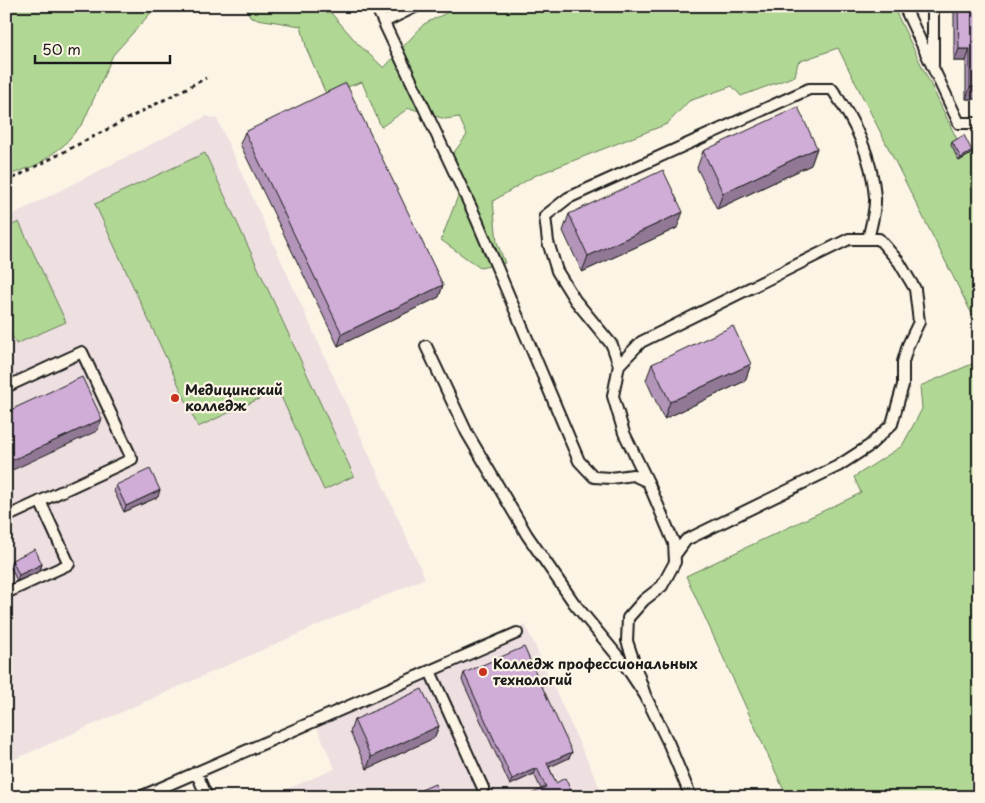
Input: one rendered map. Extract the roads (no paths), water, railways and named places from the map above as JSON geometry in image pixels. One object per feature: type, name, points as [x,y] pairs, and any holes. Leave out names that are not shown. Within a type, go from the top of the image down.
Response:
[{"type":"lane","points":[[376,6],[476,218],[579,461],[594,477],[611,478],[633,475],[648,482]]},
{"type":"lane","points":[[384,22],[417,6]]},
{"type":"lane","points":[[904,6],[958,123],[979,123]]},
{"type":"lane","points":[[933,6],[933,69]]},
{"type":"lane","points":[[645,695],[627,641],[628,618],[644,600],[662,586],[676,562],[674,543],[648,482],[624,433],[613,396],[619,365],[612,344],[574,300],[557,271],[548,242],[545,216],[568,198],[809,88],[832,89],[849,114],[868,156],[875,198],[868,239]]},
{"type":"lane","points":[[619,365],[641,342],[850,239],[879,239],[899,262],[916,289],[918,322],[903,362],[904,385],[892,424],[869,446],[838,466],[686,540],[675,555]]},
{"type":"lane","points":[[426,346],[467,433],[527,535],[574,603],[625,665],[645,695],[668,742],[691,797]]},
{"type":"lane","points":[[6,386],[82,352],[132,459],[6,517]]},
{"type":"lane","points":[[6,593],[69,564],[40,501]]},
{"type":"lane","points":[[140,797],[517,633]]},
{"type":"lane","points":[[430,671],[483,788]]},
{"type":"lane","points":[[196,772],[207,797]]},
{"type":"place","name":"Медицинский колледж","points":[[175,398]]},
{"type":"place","name":"Колледж профессиональных технологий","points":[[483,672]]}]
